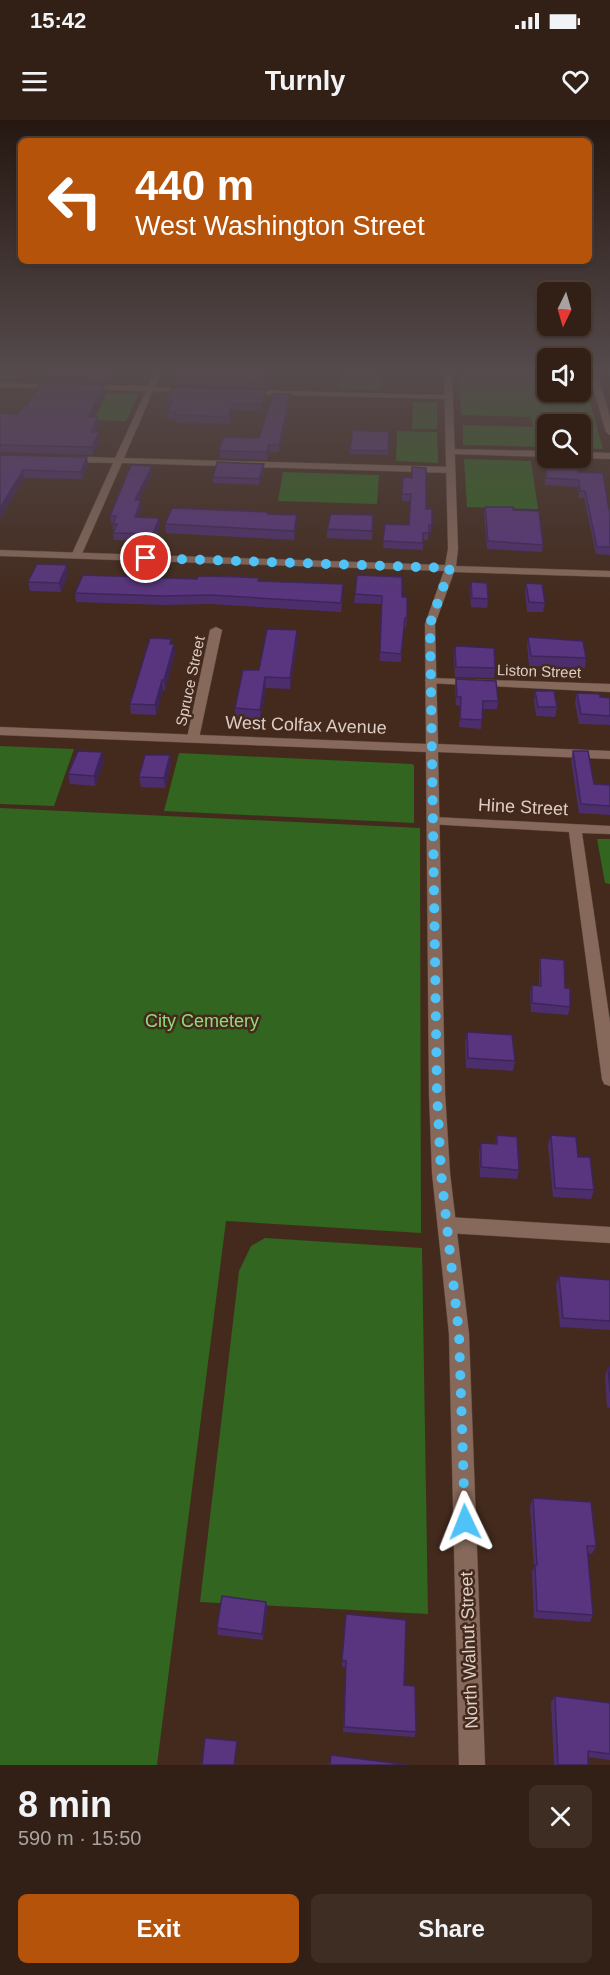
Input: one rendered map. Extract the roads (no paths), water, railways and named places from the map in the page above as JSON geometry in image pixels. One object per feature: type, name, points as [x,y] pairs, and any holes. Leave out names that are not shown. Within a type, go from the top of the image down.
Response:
[{"type":"street","points":[[76,556],[124,449]]},
{"type":"street","points":[[450,451],[537,454]]},
{"type":"street","name":"North Walnut Street","points":[[450,451],[453,549],[450,568],[430,624],[437,1093],[447,1225],[459,1334],[472,1765]]},
{"type":"street","points":[[591,455],[610,456]]},
{"type":"street","points":[[55,458],[451,470]]},
{"type":"street","points":[[0,553],[610,574]]},
{"type":"street","name":"Spruce Street","points":[[193,738],[216,630]]},
{"type":"street","name":"Liston Street","points":[[431,681],[610,688]]},
{"type":"street","name":"West Colfax Avenue","points":[[0,731],[610,755]]},
{"type":"street","name":"Hine Street","points":[[434,821],[610,830]]},
{"type":"street","points":[[575,828],[610,1079]]},
{"type":"street","points":[[447,1225],[610,1235]]},
{"type":"park label","name":"City Cemetery","points":[[202,1021]]}]
